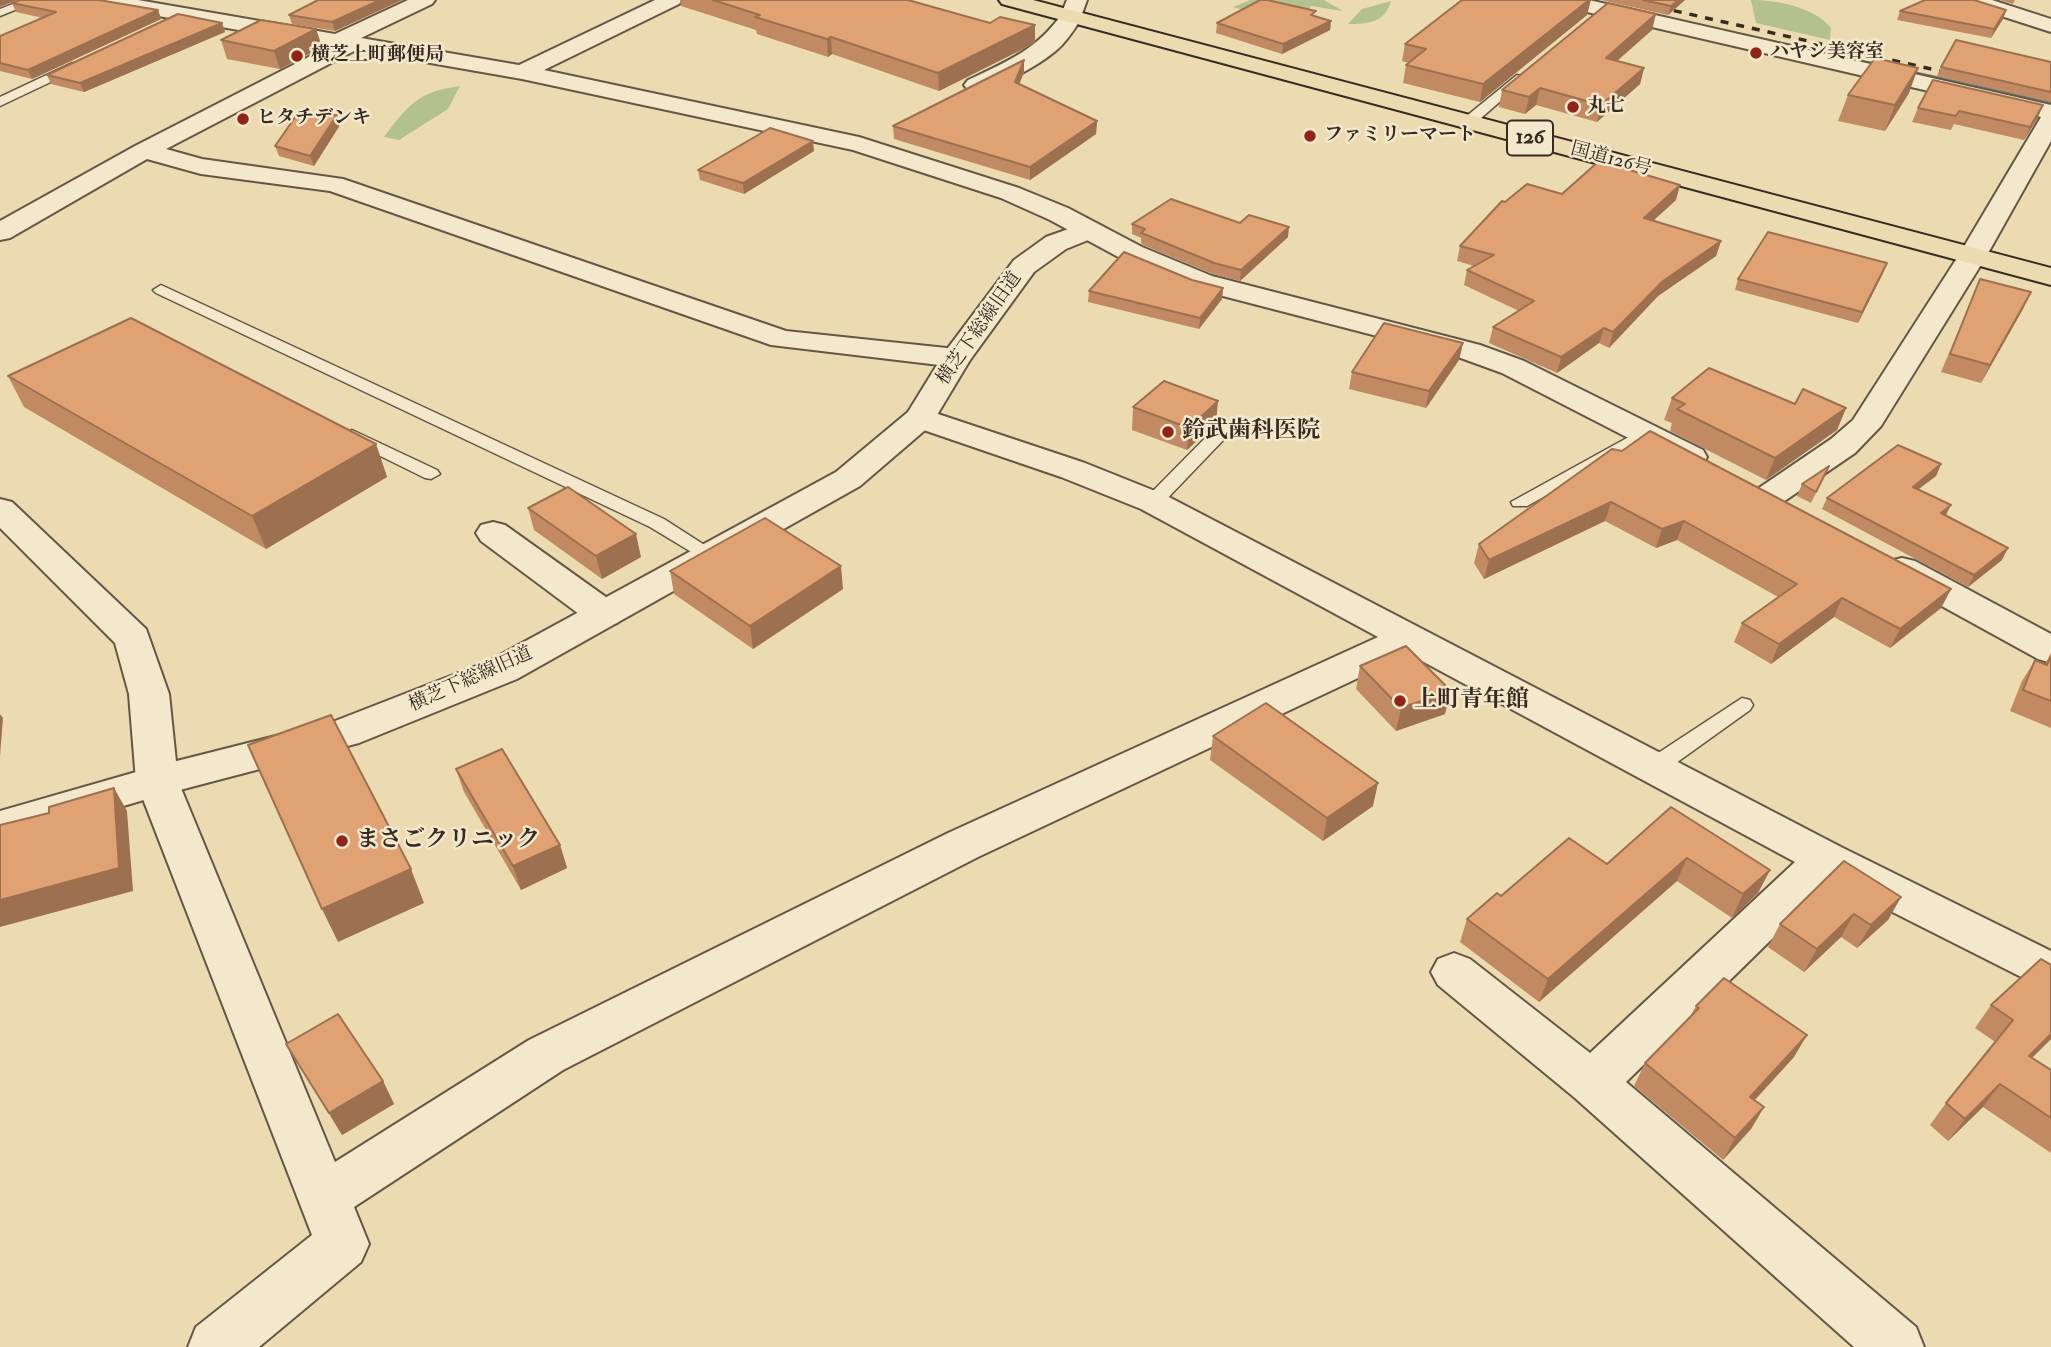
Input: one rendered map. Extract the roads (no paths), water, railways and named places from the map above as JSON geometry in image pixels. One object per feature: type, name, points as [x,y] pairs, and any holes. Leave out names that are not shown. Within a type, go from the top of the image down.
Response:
[{"type":"highway","name":"国道126号","points":[[1009,0],[1074,8],[1468,122],[2051,277]]},
{"type":"street","points":[[101,0],[522,72],[859,144],[1010,193],[1132,253],[1202,282],[1469,351],[1513,367],[1803,516]]},
{"type":"street","points":[[0,232],[144,151],[425,0]]},
{"type":"street","points":[[522,72],[672,0]]},
{"type":"street","points":[[1561,0],[1599,14],[2051,113]]},
{"type":"street","points":[[1971,0],[2051,26]]},
{"type":"street","points":[[961,92],[1057,41],[1074,8]]},
{"type":"street","points":[[1743,484],[1843,446],[1865,426],[1973,255],[2051,120]]},
{"type":"street","points":[[859,144],[889,129]]},
{"type":"street","points":[[144,151],[201,166],[334,184],[782,339],[956,358]]},
{"type":"street","name":"横芝下総線旧道","points":[[0,827],[157,781],[345,733],[503,670],[848,479],[920,418],[956,358],[1024,266],[1056,243],[1088,230]]},
{"type":"street","points":[[920,418],[1073,470],[1153,502],[1412,637],[1826,859],[2051,973]]},
{"type":"street","points":[[0,509],[133,638],[149,694],[157,781],[342,1244],[216,1347]]},
{"type":"street","points":[[493,533],[604,614]]},
{"type":"street","points":[[1874,554],[2051,650]]},
{"type":"street","points":[[323,1198],[546,1055],[963,845],[1412,637]]},
{"type":"street","points":[[1591,1083],[1826,859]]},
{"type":"street","points":[[1454,972],[1591,1083],[1896,1347]]},
{"type":"lane","points":[[0,13],[33,0]]},
{"type":"lane","points":[[162,25],[185,15]]},
{"type":"lane","points":[[0,102],[88,60]]},
{"type":"lane","points":[[1468,122],[1531,70]]},
{"type":"lane","points":[[161,289],[657,523],[710,555]]},
{"type":"lane","points":[[331,424],[431,474]]},
{"type":"lane","points":[[1153,502],[1225,428]]},
{"type":"lane","points":[[1520,502],[1646,433]]},
{"type":"lane","points":[[465,452],[483,441]]},
{"type":"lane","points":[[1654,767],[1742,705]]},
{"type":"waterway","points":[[1684,22],[2051,104]]},
{"type":"railway","points":[[1627,0],[1958,75]]},
{"type":"place","name":"ハヤシ美容室","points":[[1756,53]]},
{"type":"place","name":"横芝上町郵便局","points":[[297,56]]},
{"type":"place","name":"丸七","points":[[1573,107]]},
{"type":"place","name":"ヒタチデンキ","points":[[243,119]]},
{"type":"place","name":"ファミリーマート","points":[[1310,136]]},
{"type":"place","name":"鈴武歯科医院","points":[[1168,432]]},
{"type":"place","name":"上町青年館","points":[[1400,701]]},
{"type":"place","name":"まさごクリニック","points":[[342,841]]}]
